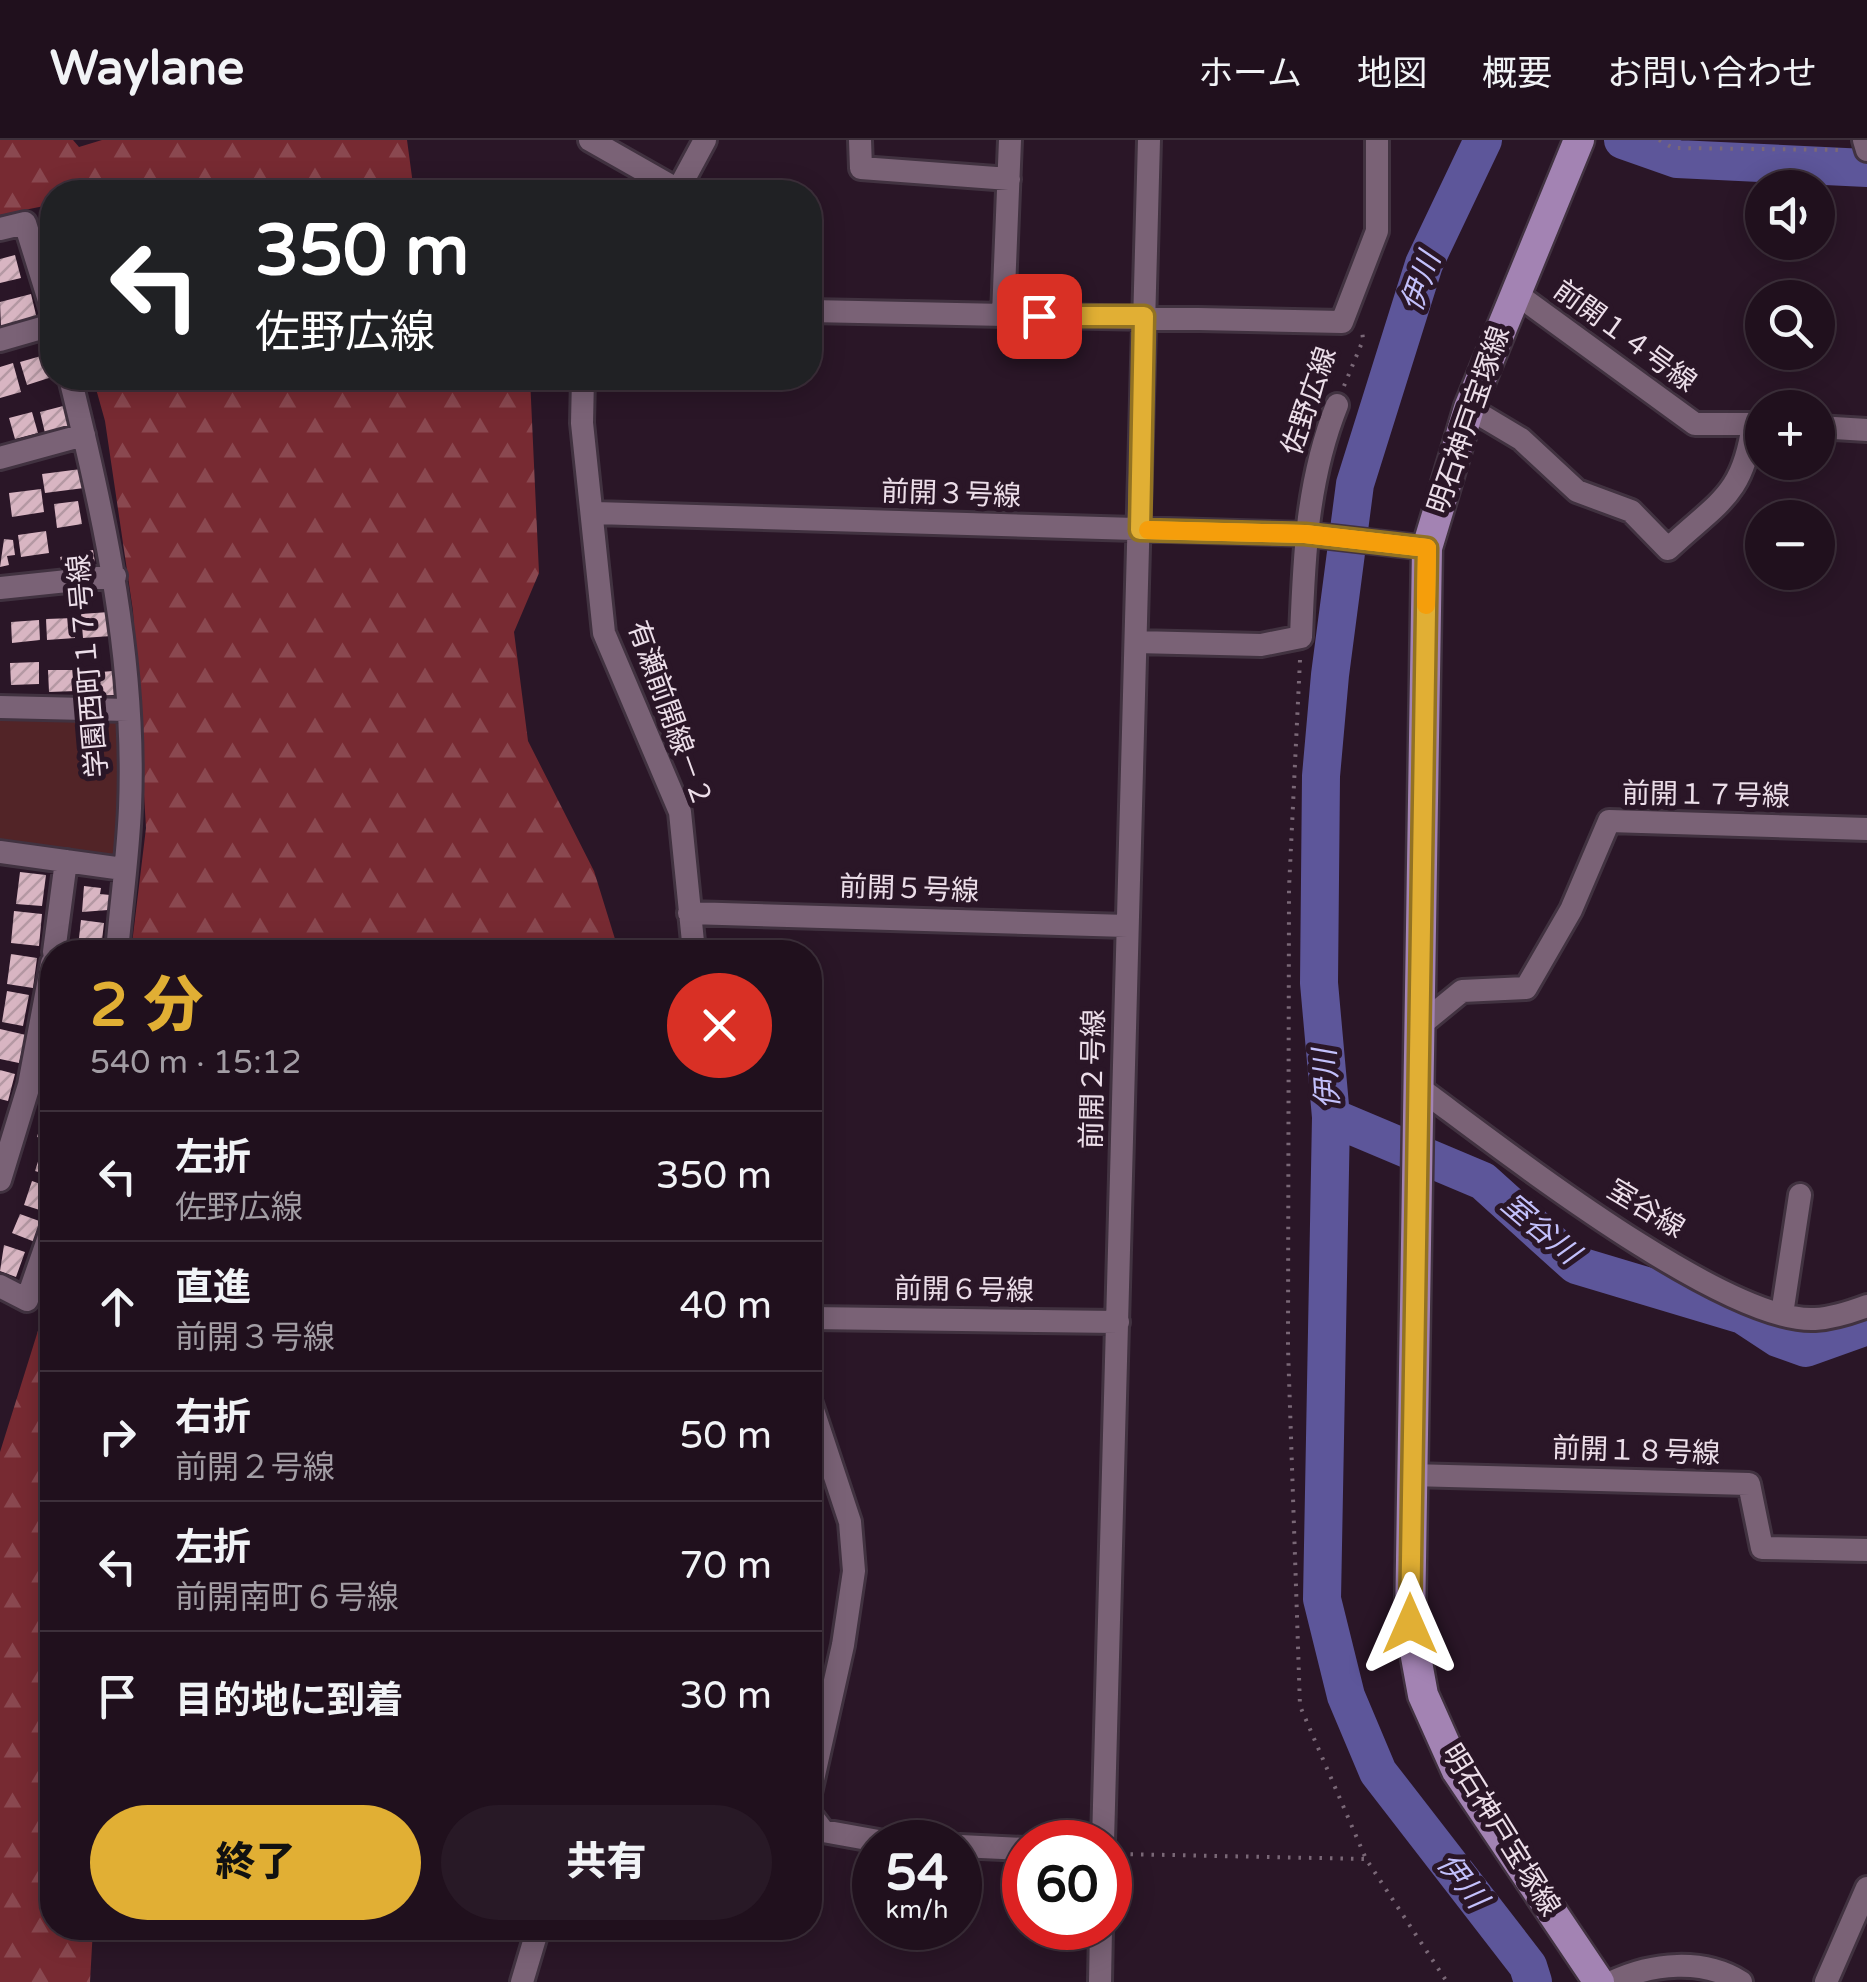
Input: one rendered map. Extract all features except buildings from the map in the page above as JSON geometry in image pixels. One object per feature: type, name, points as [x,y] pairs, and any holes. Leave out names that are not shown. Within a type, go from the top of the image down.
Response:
[{"type":"main road","name":"明石神戸宝塚線","points":[[1578,140],[1514,292],[1417,548],[1418,1087],[1410,1624],[1422,1695],[1457,1771],[1599,1982]]},
{"type":"street","points":[[590,140],[659,180]]},
{"type":"street","points":[[684,180],[705,140]]},
{"type":"street","points":[[860,140],[860,168],[1009,180]]},
{"type":"street","points":[[1003,315],[1010,140]]},
{"type":"street","name":"前開２号線","points":[[1104,1820],[1149,140]]},
{"type":"street","points":[[822,310],[1342,322],[1360,284],[1377,231],[1376,140]]},
{"type":"street","points":[[0,230],[25,223],[40,271]]},
{"type":"street","name":"前開１４号線","points":[[1514,292],[1695,424],[1745,424]]},
{"type":"street","points":[[0,340],[40,328]]},
{"type":"street","name":"学園西町１７号線","points":[[73,390],[115,576],[128,710],[130,808],[118,940]]},
{"type":"street","name":"有瀬前開線－２","points":[[583,390],[582,423],[595,513],[604,633],[680,812],[692,940]]},
{"type":"street","name":"佐野広線","points":[[1301,637],[1305,534],[1319,450],[1336,405]]},
{"type":"street","points":[[1469,408],[1521,439],[1577,492],[1631,511],[1668,548],[1739,483],[1745,470]]},
{"type":"street","points":[[1835,428],[1867,430]]},
{"type":"street","points":[[0,458],[84,436]]},
{"type":"street","name":"前開３号線","points":[[595,513],[1305,534]]},
{"type":"street","points":[[1305,534],[1417,548]]},
{"type":"street","points":[[0,588],[115,576]]},
{"type":"street","points":[[1136,642],[1261,645],[1301,637]]},
{"type":"street","points":[[0,707],[128,710]]},
{"type":"street","name":"前開１７号線","points":[[1418,1027],[1462,991],[1526,988],[1571,910],[1609,821],[1867,829]]},
{"type":"street","points":[[0,852],[124,868]]},
{"type":"street","points":[[56,940],[66,861]]},
{"type":"street","name":"前開５号線","points":[[689,913],[1126,926]]},
{"type":"street","points":[[1,1169],[29,1085],[40,1027]]},
{"type":"street","name":"室谷線","points":[[1418,1087],[1612,1228],[1748,1302],[1814,1320],[1867,1306]]},
{"type":"street","points":[[1782,1314],[1800,1195]]},
{"type":"street","points":[[0,1286],[27,1300],[40,1263]]},
{"type":"street","name":"前開６号線","points":[[822,1318],[1118,1322]]},
{"type":"street","points":[[822,1447],[850,1522],[854,1571],[843,1645],[822,1739]]},
{"type":"street","name":"前開１８号線","points":[[1410,1474],[1749,1484],[1762,1548],[1867,1550]]},
{"type":"street","points":[[822,1829],[852,1836]]},
{"type":"street","points":[[1826,1982],[1867,1888]]},
{"type":"street","points":[[522,1982],[534,1940]]},
{"type":"street","points":[[1100,1982],[1101,1950]]},
{"type":"street","points":[[1612,1982],[1690,1964],[1721,1970],[1740,1982]]},
{"type":"path","points":[[1659,140],[1673,148],[1865,147]]},
{"type":"path","name":"佐野広線","points":[[1336,405],[1362,340],[1360,284]]},
{"type":"path","points":[[1301,637],[1289,888],[1288,1308],[1300,1706],[1366,1859],[1447,1982]]},
{"type":"path","points":[[1132,1854],[1366,1859]]},
{"type":"green space","points":[[0,140],[73,140],[79,147],[102,140],[407,140],[412,180],[40,180],[40,207],[0,215]]},
{"type":"green space","points":[[96,390],[531,390],[539,573],[514,632],[528,741],[594,871],[615,940],[132,940],[146,828],[133,611],[105,421]]},
{"type":"green space","points":[[40,1324],[40,1940],[92,1940],[90,1982],[0,1982],[0,1452]]},
{"type":"shaded area","points":[[111,715],[121,727],[118,850],[108,861],[0,845],[0,717]]},
{"type":"waterway","name":"伊川","points":[[1483,140],[1424,264],[1355,484],[1330,675],[1321,776],[1319,983],[1331,1117],[1322,1599],[1346,1696],[1378,1772],[1528,1966],[1533,1982]]},
{"type":"waterway","points":[[1623,140],[1677,159],[1867,168]]},
{"type":"waterway","name":"室谷川","points":[[1331,1117],[1483,1181],[1576,1265],[1743,1315],[1778,1338],[1806,1348],[1867,1326]]},
{"type":"slow traffic","points":[[1148,530],[1305,534],[1427,548],[1426,605]]},
{"type":"route","points":[[1039,316],[1144,316],[1140,530],[1305,534],[1427,548],[1410,1624]]}]
